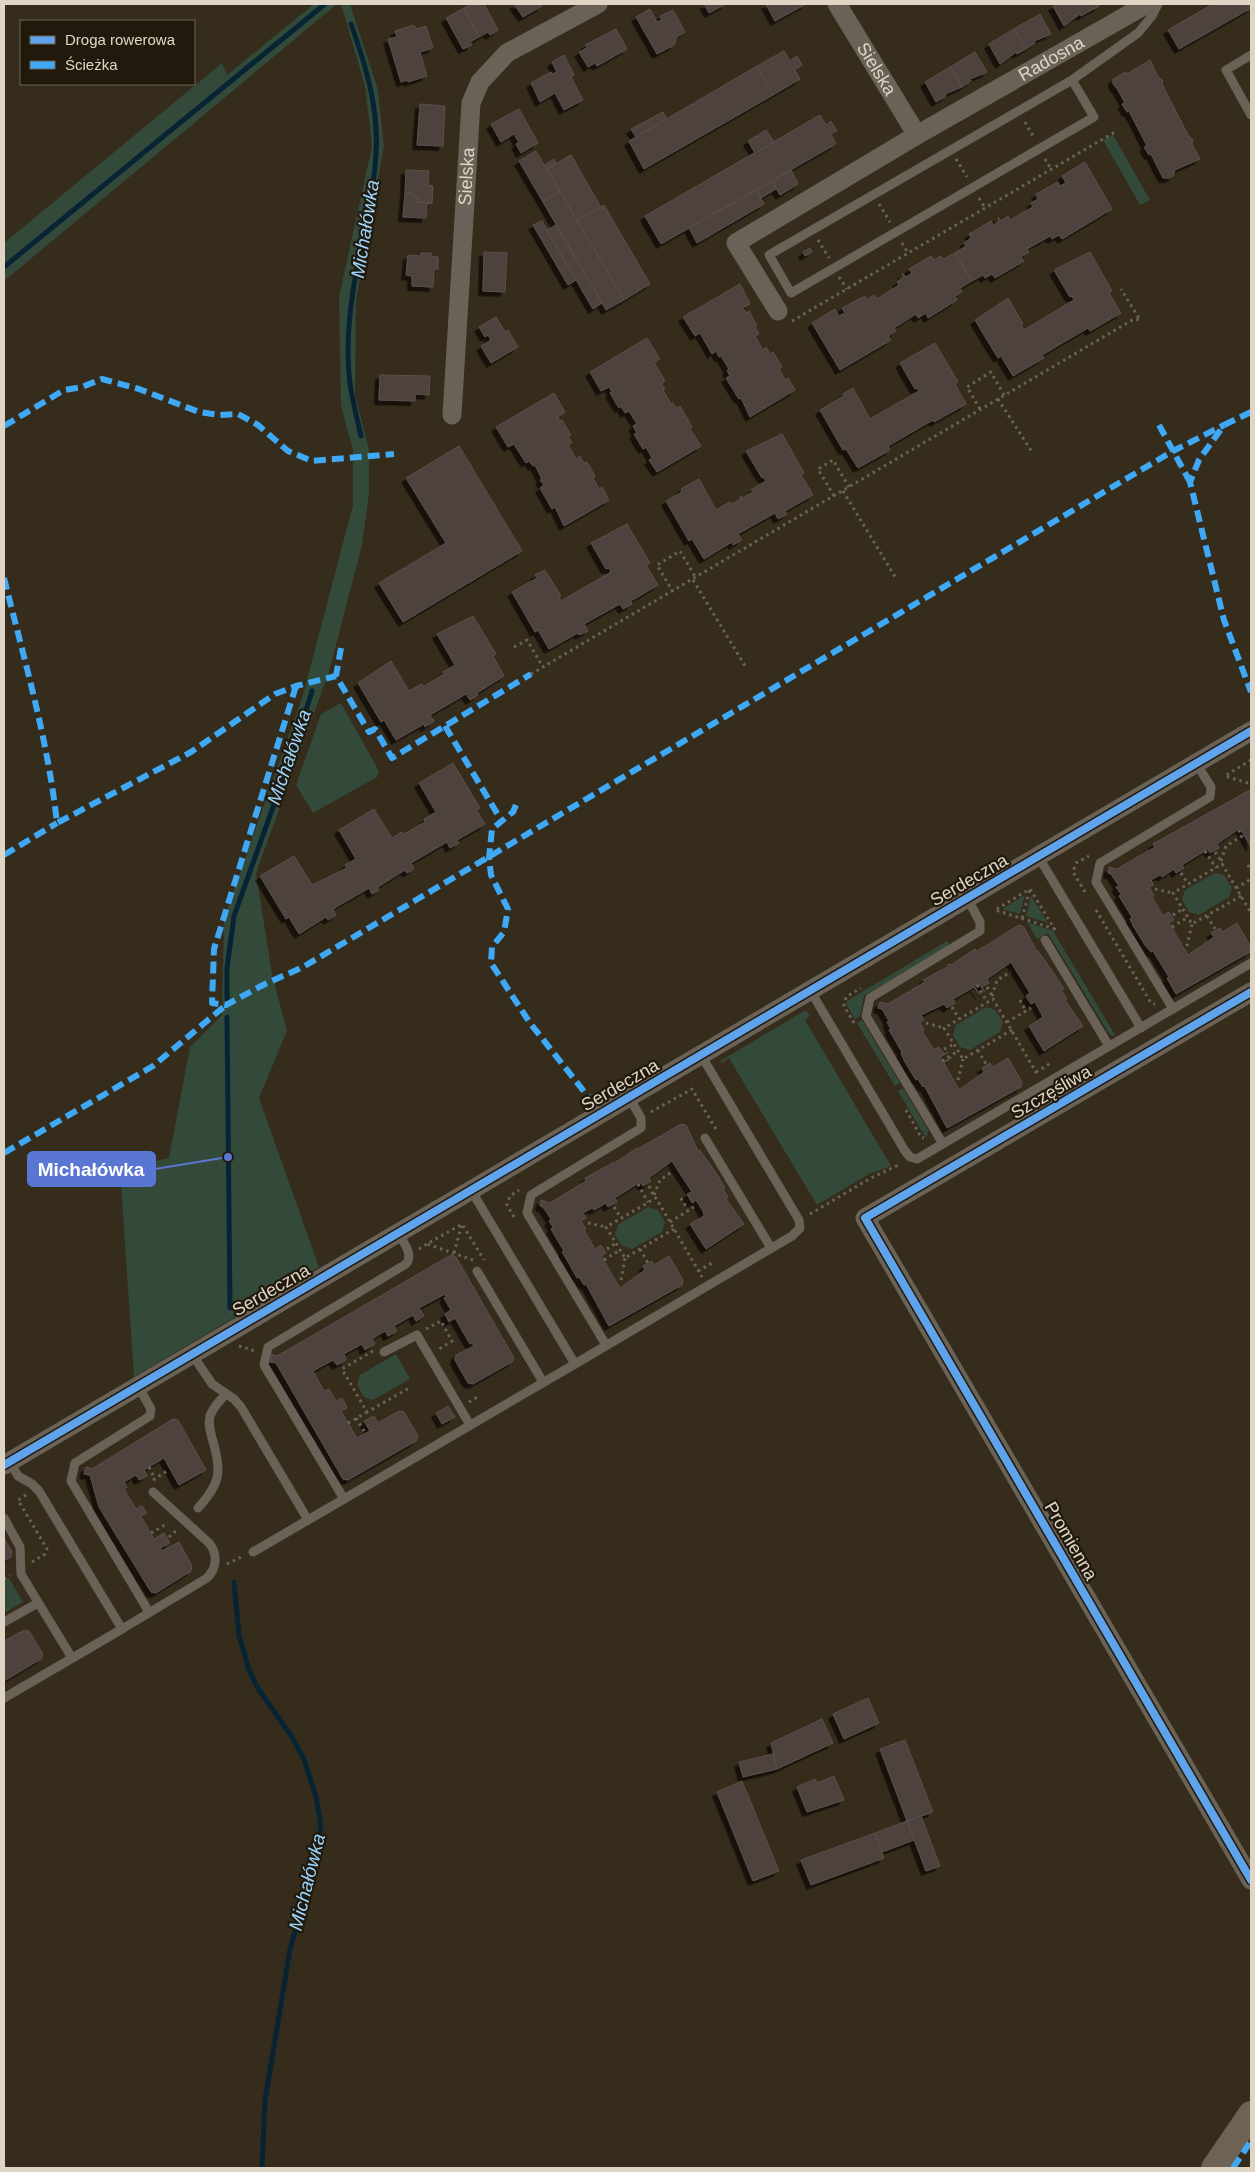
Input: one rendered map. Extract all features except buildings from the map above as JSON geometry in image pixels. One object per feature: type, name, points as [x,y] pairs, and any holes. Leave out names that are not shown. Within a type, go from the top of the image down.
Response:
[{"type":"street","name":"Sielska","points":[[452,415],[471,103],[480,82],[507,53],[598,4]]},
{"type":"street","name":"Sielska","points":[[837,4],[917,135]]},
{"type":"street","name":"Radosna","points":[[785,317],[736,243],[917,135],[1147,4]]},
{"type":"street","name":"Serdeczna","points":[[7,1463],[1251,731]]},
{"type":"street","name":"Szczęśliwa","points":[[865,1218],[1251,992]]},
{"type":"street","name":"Promienna","points":[[865,1218],[1251,1880]]},
{"type":"street","points":[[1214,2168],[1251,2114]]},
{"type":"lane","points":[[1072,80],[1094,118],[791,293],[769,255],[1072,80],[1138,34],[1152,16],[1158,4]]},
{"type":"lane","points":[[1251,55],[1226,70],[1251,115]]},
{"type":"lane","points":[[1172,1009],[1096,882],[1100,863],[1208,799],[1212,792],[1196,764]]},
{"type":"lane","points":[[1038,856],[1141,1028]]},
{"type":"lane","points":[[943,1144],[866,1016],[870,998],[978,934],[982,927],[967,898]]},
{"type":"lane","points":[[1045,940],[1109,1046]]},
{"type":"lane","points":[[810,990],[905,1151],[912,1157],[917,1158],[1251,963]]},
{"type":"lane","points":[[253,1552],[797,1232],[800,1228],[799,1220],[701,1055]]},
{"type":"lane","points":[[606,1345],[526,1213],[530,1195],[636,1133],[642,1126],[641,1118],[629,1097]]},
{"type":"lane","points":[[706,1138],[771,1248]]},
{"type":"lane","points":[[471,1190],[575,1364]]},
{"type":"lane","points":[[344,1499],[264,1365],[268,1347],[406,1264],[409,1260],[409,1255],[398,1233]]},
{"type":"lane","points":[[477,1271],[544,1382]]},
{"type":"lane","points":[[384,1352],[417,1335],[470,1425]]},
{"type":"lane","points":[[192,1354],[209,1381],[241,1407],[308,1520]]},
{"type":"lane","points":[[138,1386],[151,1409],[150,1416],[75,1463],[71,1481],[149,1612]]},
{"type":"lane","points":[[198,1508],[210,1494],[218,1478],[218,1461],[209,1421],[213,1409],[226,1394]]},
{"type":"lane","points":[[7,1463],[18,1476],[37,1488],[122,1628]]},
{"type":"lane","points":[[4,1698],[202,1582],[211,1574],[215,1564],[213,1549],[153,1492]]},
{"type":"lane","points":[[4,1518],[20,1547],[20,1570],[72,1658]]},
{"type":"lane","points":[[4,1622],[38,1603]]},
{"type":"path","points":[[1018,111],[1051,169]]},
{"type":"path","points":[[785,317],[985,208],[1114,132]]},
{"type":"path","points":[[950,150],[985,208]]},
{"type":"path","points":[[531,674],[1134,319],[1140,320],[1121,289]]},
{"type":"path","points":[[980,409],[966,386],[991,372],[1004,395]]},
{"type":"path","points":[[998,399],[1032,452]]},
{"type":"path","points":[[834,496],[818,469],[833,460],[849,487]]},
{"type":"path","points":[[843,491],[897,580]]},
{"type":"path","points":[[672,592],[657,565],[680,551],[746,669]]},
{"type":"path","points":[[514,647],[526,640],[543,667]]},
{"type":"path","points":[[1209,785],[1251,760]]},
{"type":"path","points":[[1225,776],[1251,784]]},
{"type":"path","points":[[1155,889],[1173,893],[1216,868],[1222,863],[1226,846],[1242,836],[1238,829]]},
{"type":"path","points":[[1205,851],[1216,868]]},
{"type":"path","points":[[1216,852],[1251,913]]},
{"type":"path","points":[[1088,897],[1074,872],[1076,863],[1093,854]]},
{"type":"path","points":[[1248,865],[1251,871]]},
{"type":"path","points":[[1181,873],[1188,884]]},
{"type":"path","points":[[1236,888],[1251,879]]},
{"type":"path","points":[[1022,918],[1030,889]]},
{"type":"path","points":[[1173,893],[1192,924],[1187,946]]},
{"type":"path","points":[[1192,924],[1241,896]]},
{"type":"path","points":[[1093,906],[1151,1003],[1155,1004]]},
{"type":"path","points":[[1173,915],[1183,909]]},
{"type":"path","points":[[979,919],[995,910]]},
{"type":"path","points":[[1207,916],[1215,929]]},
{"type":"path","points":[[1172,927],[1188,918]]},
{"type":"path","points":[[944,1028],[987,1002],[992,997],[997,980],[1011,972]]},
{"type":"path","points":[[977,985],[987,1002]]},
{"type":"path","points":[[858,1030],[844,1006],[846,997],[863,987]]},
{"type":"path","points":[[986,987],[1044,1085]]},
{"type":"path","points":[[1020,1000],[1026,1011]]},
{"type":"path","points":[[952,1007],[959,1019]]},
{"type":"path","points":[[1007,1022],[1031,1008]]},
{"type":"path","points":[[926,1023],[944,1028],[963,1059],[958,1080]]},
{"type":"path","points":[[963,1059],[1012,1030]]},
{"type":"path","points":[[944,1049],[954,1044]]},
{"type":"path","points":[[978,1050],[986,1064]]},
{"type":"path","points":[[942,1061],[958,1051]]},
{"type":"path","points":[[1036,1072],[1051,1063]]},
{"type":"path","points":[[641,1118],[692,1088],[722,1139]]},
{"type":"path","points":[[903,1106],[921,1137]]},
{"type":"path","points":[[799,1220],[871,1178],[892,1170],[912,1157]]},
{"type":"path","points":[[588,1223],[606,1227],[648,1202],[655,1197],[660,1180],[672,1172]]},
{"type":"path","points":[[638,1184],[648,1202]]},
{"type":"path","points":[[517,1222],[507,1205],[510,1196],[526,1186]]},
{"type":"path","points":[[649,1186],[707,1286]]},
{"type":"path","points":[[681,1198],[688,1210]]},
{"type":"path","points":[[614,1207],[621,1218]]},
{"type":"path","points":[[670,1222],[694,1207]]},
{"type":"path","points":[[454,1253],[462,1224]]},
{"type":"path","points":[[606,1227],[625,1258],[621,1280]]},
{"type":"path","points":[[625,1258],[674,1230]]},
{"type":"path","points":[[607,1249],[616,1243]]},
{"type":"path","points":[[604,1260],[620,1250]]},
{"type":"path","points":[[640,1250],[648,1263]]},
{"type":"path","points":[[698,1271],[714,1262]]},
{"type":"path","points":[[435,1351],[452,1341],[441,1321]]},
{"type":"path","points":[[367,1412],[342,1369],[374,1350]]},
{"type":"path","points":[[348,1423],[411,1387]]},
{"type":"path","points":[[356,1418],[364,1432]]},
{"type":"path","points":[[149,1467],[155,1479]]},
{"type":"path","points":[[150,1481],[167,1471]]},
{"type":"path","points":[[20,1570],[42,1556],[47,1550],[18,1500],[37,1488]]},
{"type":"path","points":[[151,1533],[179,1516]]},
{"type":"path","points":[[211,1574],[236,1559],[253,1552]]},
{"type":"green space","points":[[314,4],[337,4],[4,281],[4,243],[222,63],[227,75]]},
{"type":"green space","points":[[341,4],[350,4],[378,90],[384,146],[356,300],[355,394],[369,450],[369,494],[362,545],[329,672],[256,873],[272,974],[287,1031],[259,1098],[319,1267],[134,1377],[120,1169],[169,1158],[190,1047],[222,1015],[224,918],[303,695],[353,505],[353,450],[341,406],[339,297],[372,146],[365,86]]},
{"type":"green space","points":[[1113,135],[1150,200],[1140,205],[1103,140]]},
{"type":"green space","points":[[341,703],[379,771],[377,777],[313,813],[296,785],[321,714]]},
{"type":"green space","points":[[1215,873],[1224,875],[1232,888],[1229,897],[1199,915],[1189,912],[1182,900],[1185,890]]},
{"type":"green space","points":[[1025,895],[1020,914],[1002,909]]},
{"type":"green space","points":[[1031,896],[1048,923],[1026,916]]},
{"type":"green space","points":[[1027,922],[1053,931],[1115,1035],[1112,1036],[1108,1032],[1048,933],[1037,939]]},
{"type":"green space","points":[[947,941],[950,945],[864,996],[860,1016],[855,1019],[846,1004],[847,1001]]},
{"type":"green space","points":[[986,1007],[995,1010],[1003,1022],[1000,1032],[970,1050],[960,1047],[953,1035],[956,1025]]},
{"type":"green space","points":[[806,1010],[810,1016],[805,1020],[891,1166],[869,1174],[817,1205],[729,1058],[722,1063],[720,1061]]},
{"type":"green space","points":[[862,1020],[900,1083],[895,1086],[857,1023]]},
{"type":"green space","points":[[903,1088],[928,1130],[927,1137],[898,1091]]},
{"type":"green space","points":[[648,1207],[658,1210],[665,1222],[662,1232],[632,1249],[622,1246],[615,1235],[618,1225]]},
{"type":"green space","points":[[396,1354],[410,1379],[373,1400],[364,1397],[357,1385],[360,1375]]},
{"type":"green space","points":[[9,1578],[23,1602],[4,1613],[4,1581]]},
{"type":"waterway","points":[[4,267],[325,4]]},
{"type":"waterway","name":"Michałówka","points":[[351,24],[370,88],[376,137],[373,182],[354,281],[348,340],[350,384],[361,436]]},
{"type":"waterway","name":"Michałówka","points":[[227,999],[227,968],[234,916],[296,743],[312,691]]},
{"type":"waterway","name":"Michałówka","points":[[227,1017],[230,1308]]},
{"type":"waterway","name":"Michałówka","points":[[234,1582],[239,1635],[249,1670],[257,1687],[292,1737],[304,1759],[316,1797],[321,1825],[316,1856],[290,1949],[265,2100],[262,2168]]},
{"type":"marked path","points":[[4,426],[64,390],[82,387],[102,379],[139,389],[199,412],[219,415],[238,414],[258,425],[288,451],[312,461],[394,454]]},
{"type":"marked path","points":[[1251,412],[1224,425],[1199,460],[1190,482],[1224,620],[1251,692]]},
{"type":"marked path","points":[[1159,425],[1190,482]]},
{"type":"marked path","points":[[296,686],[214,949],[212,1003],[226,1005],[263,985],[303,967],[1173,451],[1224,425]]},
{"type":"marked path","points":[[4,578],[42,730],[57,823],[191,752],[275,694],[296,686],[336,676]]},
{"type":"marked path","points":[[341,648],[336,676],[369,732],[375,729],[392,758],[531,674]]},
{"type":"marked path","points":[[445,726],[501,820]]},
{"type":"marked path","points":[[516,805],[513,812],[492,829],[489,858],[491,875],[508,909],[504,932],[492,947],[491,963],[530,1023],[601,1113]]},
{"type":"marked path","points":[[4,855],[57,823]]},
{"type":"marked path","points":[[4,1153],[153,1066],[226,1005]]},
{"type":"marked path","points":[[1233,2168],[1251,2141]]},
{"type":"cycle path","points":[[4,1465],[1251,731]]},
{"type":"cycle path","points":[[1251,992],[865,1218],[1251,1880]]},
{"type":"place","name":"Michałówka","points":[[228,1157]]}]
